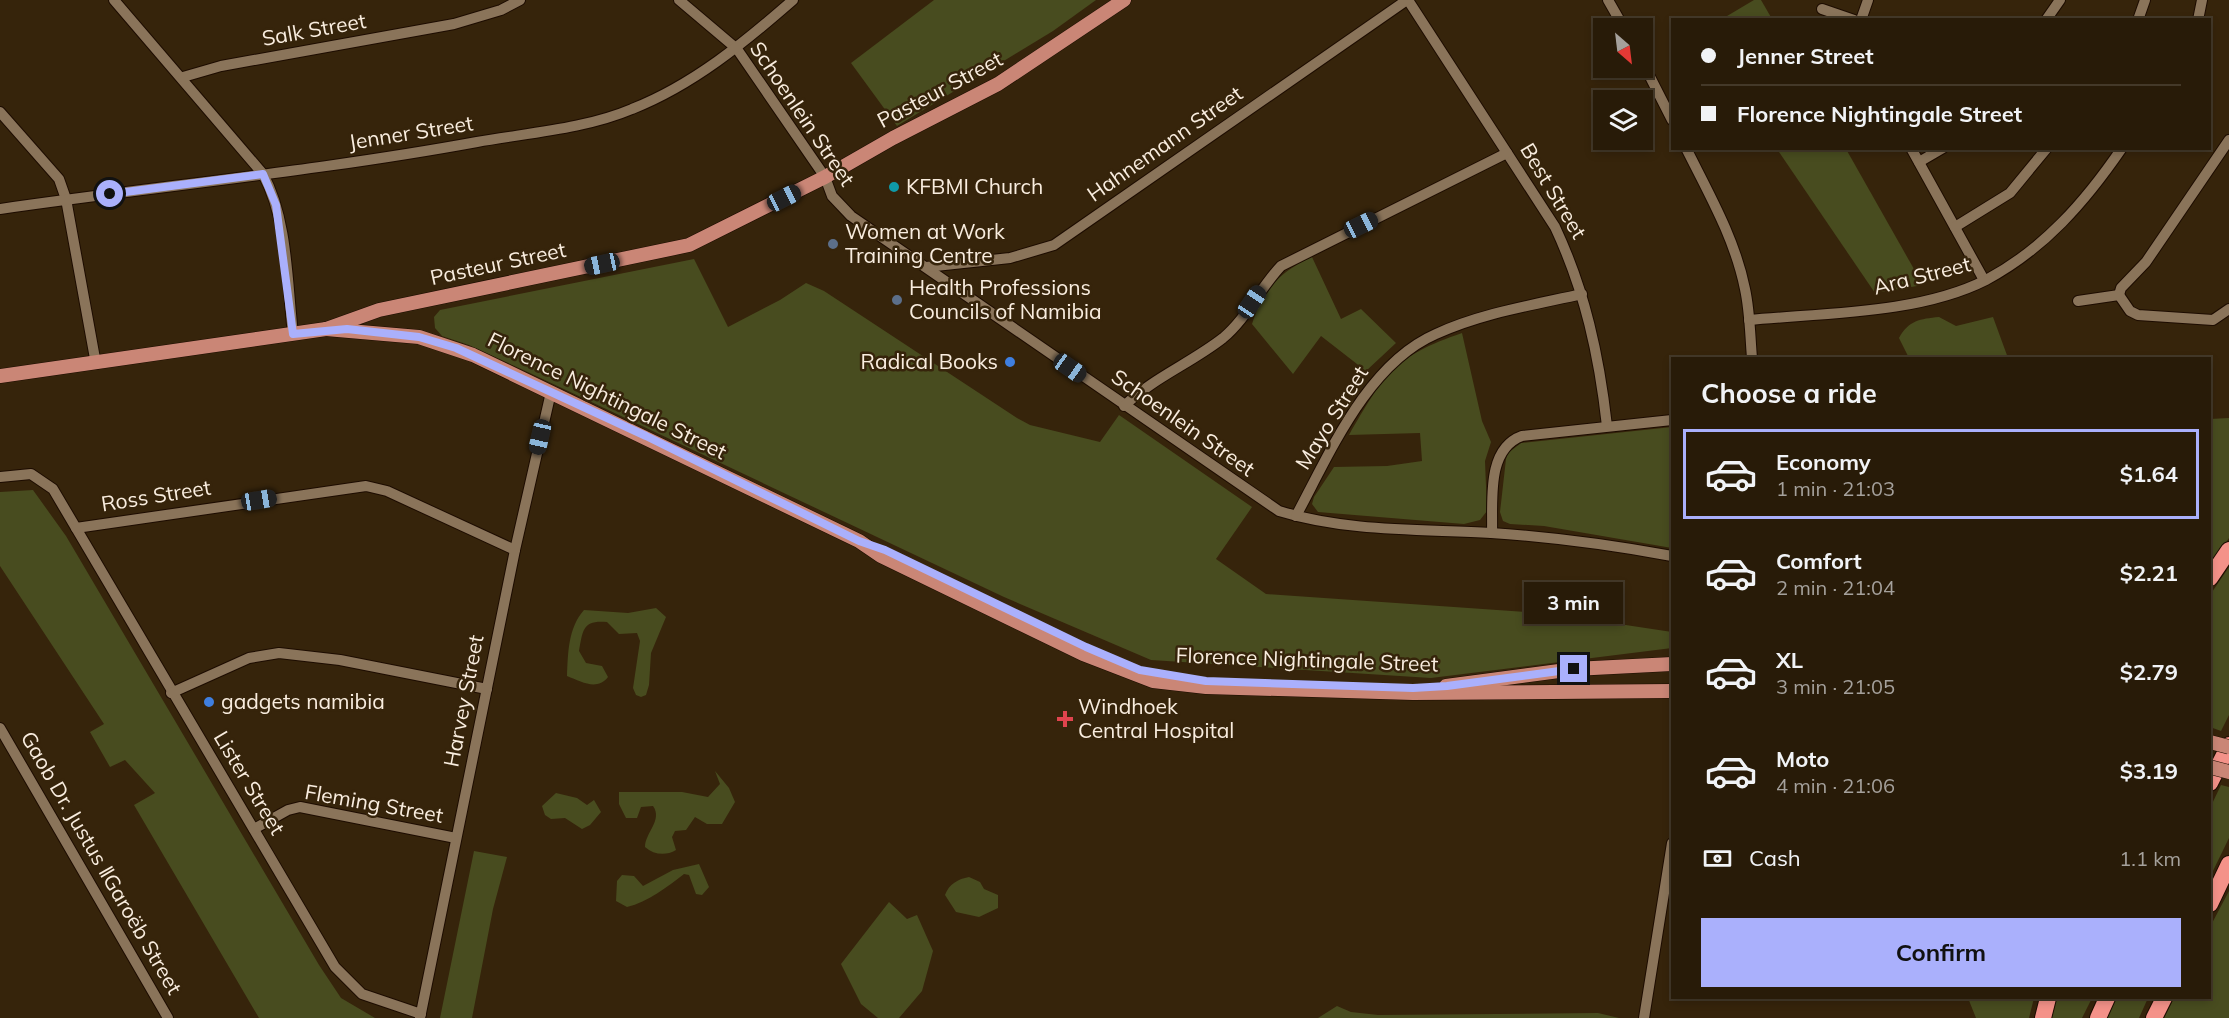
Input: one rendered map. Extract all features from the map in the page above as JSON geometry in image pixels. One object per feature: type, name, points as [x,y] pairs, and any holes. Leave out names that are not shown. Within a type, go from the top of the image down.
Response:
[{"type":"highway","points":[[2211,577],[2229,550]]},
{"type":"highway","points":[[2211,781],[2229,746]]},
{"type":"highway","points":[[2211,902],[2229,864]]},
{"type":"highway","points":[[2043,1018],[2048,999]]},
{"type":"highway","points":[[2098,1018],[2107,999]]},
{"type":"highway","points":[[2154,1018],[2164,999]]},
{"type":"main road","name":"Pasteur Street","points":[[0,375],[96,364],[326,329],[393,307],[689,245],[825,177],[1019,71],[1124,0]]},
{"type":"main road","points":[[393,307],[384,319],[388,329],[393,333]]},
{"type":"main road","name":"Florence Nightingale Street","points":[[326,329],[393,333],[456,348],[859,541],[885,550],[1114,660],[1140,670],[1177,678],[1431,688],[1574,669],[1671,664]]},
{"type":"main road","name":"Florence Nightingale Street","points":[[859,541],[881,556],[1083,654],[1154,681],[1206,687],[1413,693],[1671,691]]},
{"type":"main road","points":[[2211,742],[2229,746]]},
{"type":"main road","points":[[2211,767],[2229,772]]},
{"type":"street","points":[[114,0],[183,77],[263,174],[276,205],[293,334]]},
{"type":"street","name":"Salk Street","points":[[183,77],[221,66],[461,22],[501,10],[520,0]]},
{"type":"street","name":"Schoenlein Street","points":[[680,0],[736,49],[825,177],[832,196],[851,216],[1279,511],[1360,527],[1492,533],[1580,541],[1671,556]]},
{"type":"street","name":"Jenner Street","points":[[0,209],[404,156],[587,122],[632,109],[736,49],[793,0]]},
{"type":"street","name":"Best Street","points":[[1407,0],[1555,227],[1582,294],[1600,365],[1607,426]]},
{"type":"street","name":"Hahnemann Street","points":[[926,267],[1010,258],[1054,245],[1407,0]]},
{"type":"street","points":[[1608,0],[1618,18]]},
{"type":"street","points":[[1861,18],[1868,0]]},
{"type":"street","points":[[2047,18],[2060,0]]},
{"type":"street","points":[[2139,18],[2145,0]]},
{"type":"street","points":[[2198,18],[2202,0]]},
{"type":"street","points":[[1822,9],[1848,18]]},
{"type":"street","points":[[1651,78],[1671,118]]},
{"type":"street","points":[[0,112],[59,179],[66,200],[96,364]]},
{"type":"street","points":[[2119,295],[2121,288],[2146,262],[2229,140]]},
{"type":"street","points":[[2211,148],[2220,154]]},
{"type":"street","points":[[1687,150],[1728,235],[1745,288],[1752,357]]},
{"type":"street","points":[[1912,150],[1984,280]]},
{"type":"street","points":[[1919,162],[1939,150]]},
{"type":"street","points":[[1955,227],[2010,193],[2046,150]]},
{"type":"street","name":"Ara Street","points":[[1749,320],[1885,307],[1929,298],[1984,280],[2008,266],[2058,228],[2081,203],[2121,150]]},
{"type":"street","points":[[1124,406],[1151,382],[1223,337],[1237,324],[1265,283],[1281,266],[1507,153]]},
{"type":"street","name":"Mayo Street","points":[[1296,516],[1333,447],[1373,385],[1402,355],[1434,334],[1458,325],[1582,294]]},
{"type":"street","points":[[2078,301],[2119,295]]},
{"type":"street","points":[[2119,295],[2130,311],[2138,315],[2213,320],[2229,309]]},
{"type":"street","name":"Harvey Street","points":[[420,1016],[515,549],[550,392]]},
{"type":"street","points":[[1492,533],[1497,461],[1503,447],[1511,440],[1522,436],[1671,420]]},
{"type":"street","name":"Lister Street","points":[[0,477],[31,474],[47,482],[326,954],[342,976],[372,998],[420,1016]]},
{"type":"street","name":"Ross Street","points":[[75,528],[366,486],[387,491],[515,549]]},
{"type":"street","points":[[171,693],[249,658],[279,653],[340,660],[487,689]]},
{"type":"street","name":"Gaob Dr. Justus ǁGaroëb Street","points":[[0,728],[168,1018]]},
{"type":"street","name":"Fleming Street","points":[[254,830],[288,810],[300,807],[456,838]]},
{"type":"street","points":[[1644,1018],[1671,849]]},
{"type":"green space","points":[[934,0],[1096,0],[1053,31],[897,126],[851,63]]},
{"type":"green space","points":[[1754,0],[1761,0],[1771,18],[1724,18]]},
{"type":"green space","points":[[1778,150],[1847,150],[1923,285],[1875,293]]},
{"type":"green space","points":[[1312,257],[1341,319],[1361,309],[1396,343],[1366,371],[1321,336],[1293,374],[1252,324],[1261,301],[1274,283],[1290,269]]},
{"type":"green space","points":[[694,259],[728,327],[780,300],[806,283],[824,291],[1030,425],[1100,442],[1119,415],[1252,507],[1216,559],[1266,594],[1553,614],[1671,632],[1671,648],[1431,678],[1151,660],[1004,597],[532,374],[469,345],[442,336],[435,328],[434,317],[440,310]]},
{"type":"green space","points":[[1939,317],[1956,326],[1993,317],[2008,357],[1908,357],[1899,338],[1911,324]]},
{"type":"green space","points":[[1462,333],[1482,421],[1491,442],[1485,461],[1487,511],[1480,520],[1464,524],[1318,512],[1312,504],[1314,497],[1334,467],[1387,466],[1422,461],[1420,433],[1349,435],[1382,382],[1393,370],[1421,350]]},
{"type":"green space","points":[[2229,418],[2229,538],[2211,565],[2211,419]]},
{"type":"green space","points":[[1671,427],[1671,548],[1544,526],[1510,524],[1503,521],[1500,512],[1506,459],[1508,453],[1521,443]]},
{"type":"green space","points":[[33,490],[66,536],[319,965],[341,998],[375,1018],[259,1018],[134,805],[155,793],[125,760],[110,767],[90,732],[104,724],[0,566],[0,492]]},
{"type":"green space","points":[[2229,567],[2229,715],[2221,731],[2211,727],[2211,594]]},
{"type":"green space","points":[[656,608],[666,617],[651,653],[646,695],[641,697],[636,695],[633,688],[640,641],[637,633],[619,634],[607,622],[589,624],[583,632],[579,651],[586,663],[602,666],[608,677],[599,684],[594,684],[584,683],[567,676],[572,633],[584,610],[628,613]]},
{"type":"green space","points":[[715,771],[729,788],[735,802],[722,824],[707,824],[695,817],[686,830],[675,831],[672,837],[676,850],[660,854],[645,847],[655,821],[656,811],[653,806],[641,807],[637,818],[626,818],[619,804],[619,792],[682,792],[708,797],[720,784]]},
{"type":"green space","points":[[2221,785],[2229,787],[2229,838],[2211,875],[2211,806]]},
{"type":"green space","points":[[556,793],[577,798],[587,805],[594,800],[601,812],[590,825],[582,829],[565,818],[551,819],[545,815],[542,806]]},
{"type":"green space","points":[[474,851],[507,857],[493,909],[472,1018],[440,1018]]},
{"type":"green space","points":[[699,864],[709,887],[702,895],[696,894],[689,875],[684,874],[657,894],[635,905],[627,907],[616,901],[617,881],[622,875],[634,876],[643,886],[673,870]]},
{"type":"green space","points":[[969,877],[980,882],[984,889],[998,895],[998,908],[979,917],[956,912],[945,895],[954,883]]},
{"type":"green space","points":[[2229,891],[2229,1018],[2164,1018],[2174,999],[2211,999],[2211,925]]},
{"type":"green space","points":[[889,902],[907,919],[917,915],[933,951],[922,991],[899,1018],[878,1018],[861,1004],[841,964]]},
{"type":"green space","points":[[1968,999],[2034,999],[2029,1018],[1976,1018]]},
{"type":"green space","points":[[2055,999],[2092,999],[2082,1018],[2050,1018]]},
{"type":"green space","points":[[2113,999],[2148,999],[2139,1018],[2104,1018]]},
{"type":"green space","points":[[1337,1006],[1351,1012],[1378,1015],[1598,1013],[1619,1018],[1318,1018]]},
{"type":"place","name":"KFBMI Church","points":[[894,187]]},
{"type":"place","name":"Women at Work Training Centre","points":[[833,244]]},
{"type":"place","name":"Health Professions Councils of Namibia","points":[[897,300]]},
{"type":"place","name":"Radical Books","points":[[1010,362]]},
{"type":"place","name":"gadgets namibia","points":[[209,702]]},
{"type":"place","name":"Windhoek Central Hospital","points":[[1065,719]]},
{"type":"route","points":[[110,194],[263,174],[276,205],[293,334],[326,329],[347,329],[419,337],[456,348],[646,436],[859,541],[885,550],[1086,647],[1140,670],[1177,678],[1206,681],[1431,688],[1574,669]]}]
